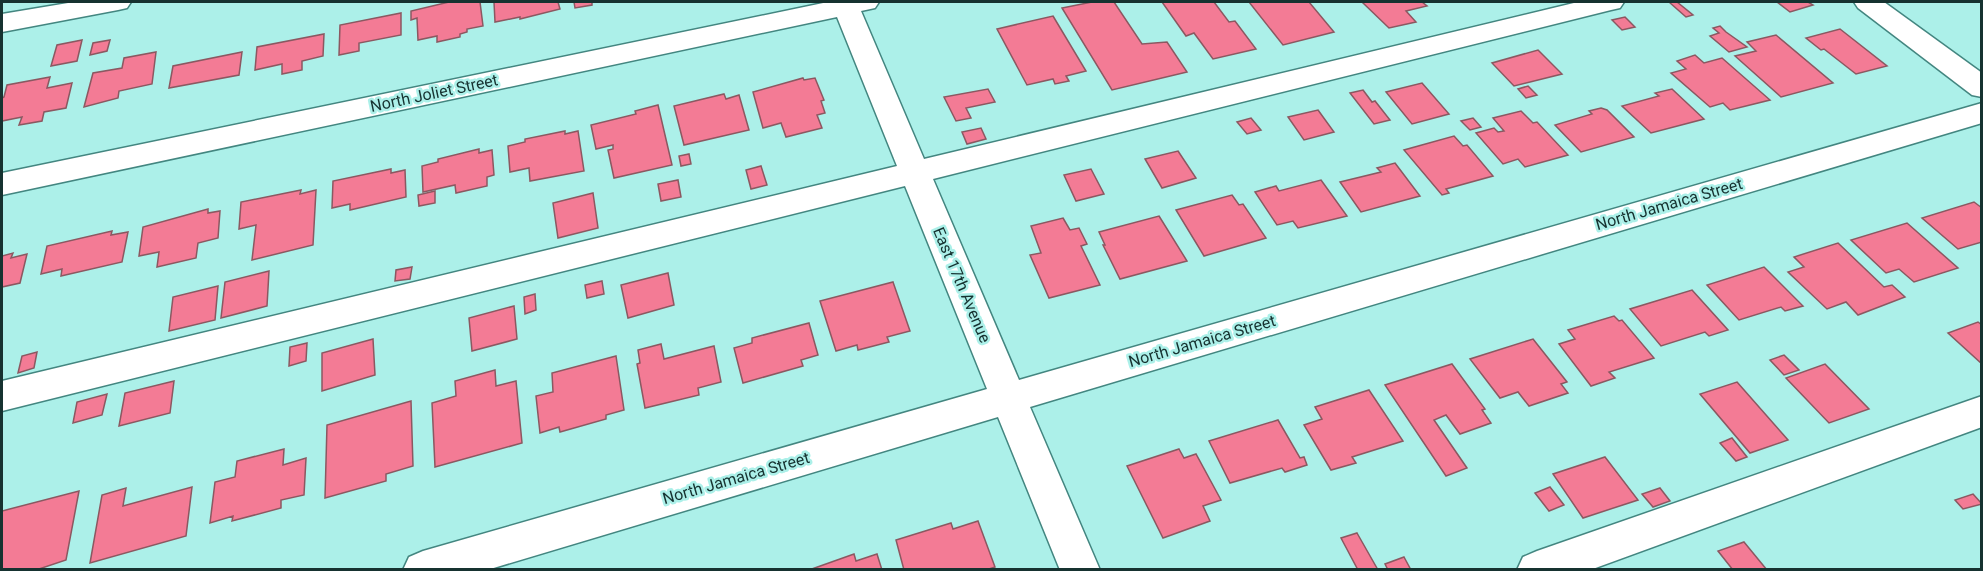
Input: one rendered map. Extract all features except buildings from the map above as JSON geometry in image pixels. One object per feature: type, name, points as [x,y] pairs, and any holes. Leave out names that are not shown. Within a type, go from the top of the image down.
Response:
[{"type":"street","points":[[2,23],[118,2]]},
{"type":"street","points":[[2,396],[1611,2]]},
{"type":"street","points":[[1867,2],[1982,88]]},
{"type":"street","name":"East 17th Avenue","points":[[852,3],[915,172],[1080,570]]},
{"type":"street","name":"North Joliet Street","points":[[2,184],[852,3]]},
{"type":"street","name":"North Jamaica Street","points":[[423,570],[1982,113]]},
{"type":"street","points":[[1537,570],[1982,411]]}]
